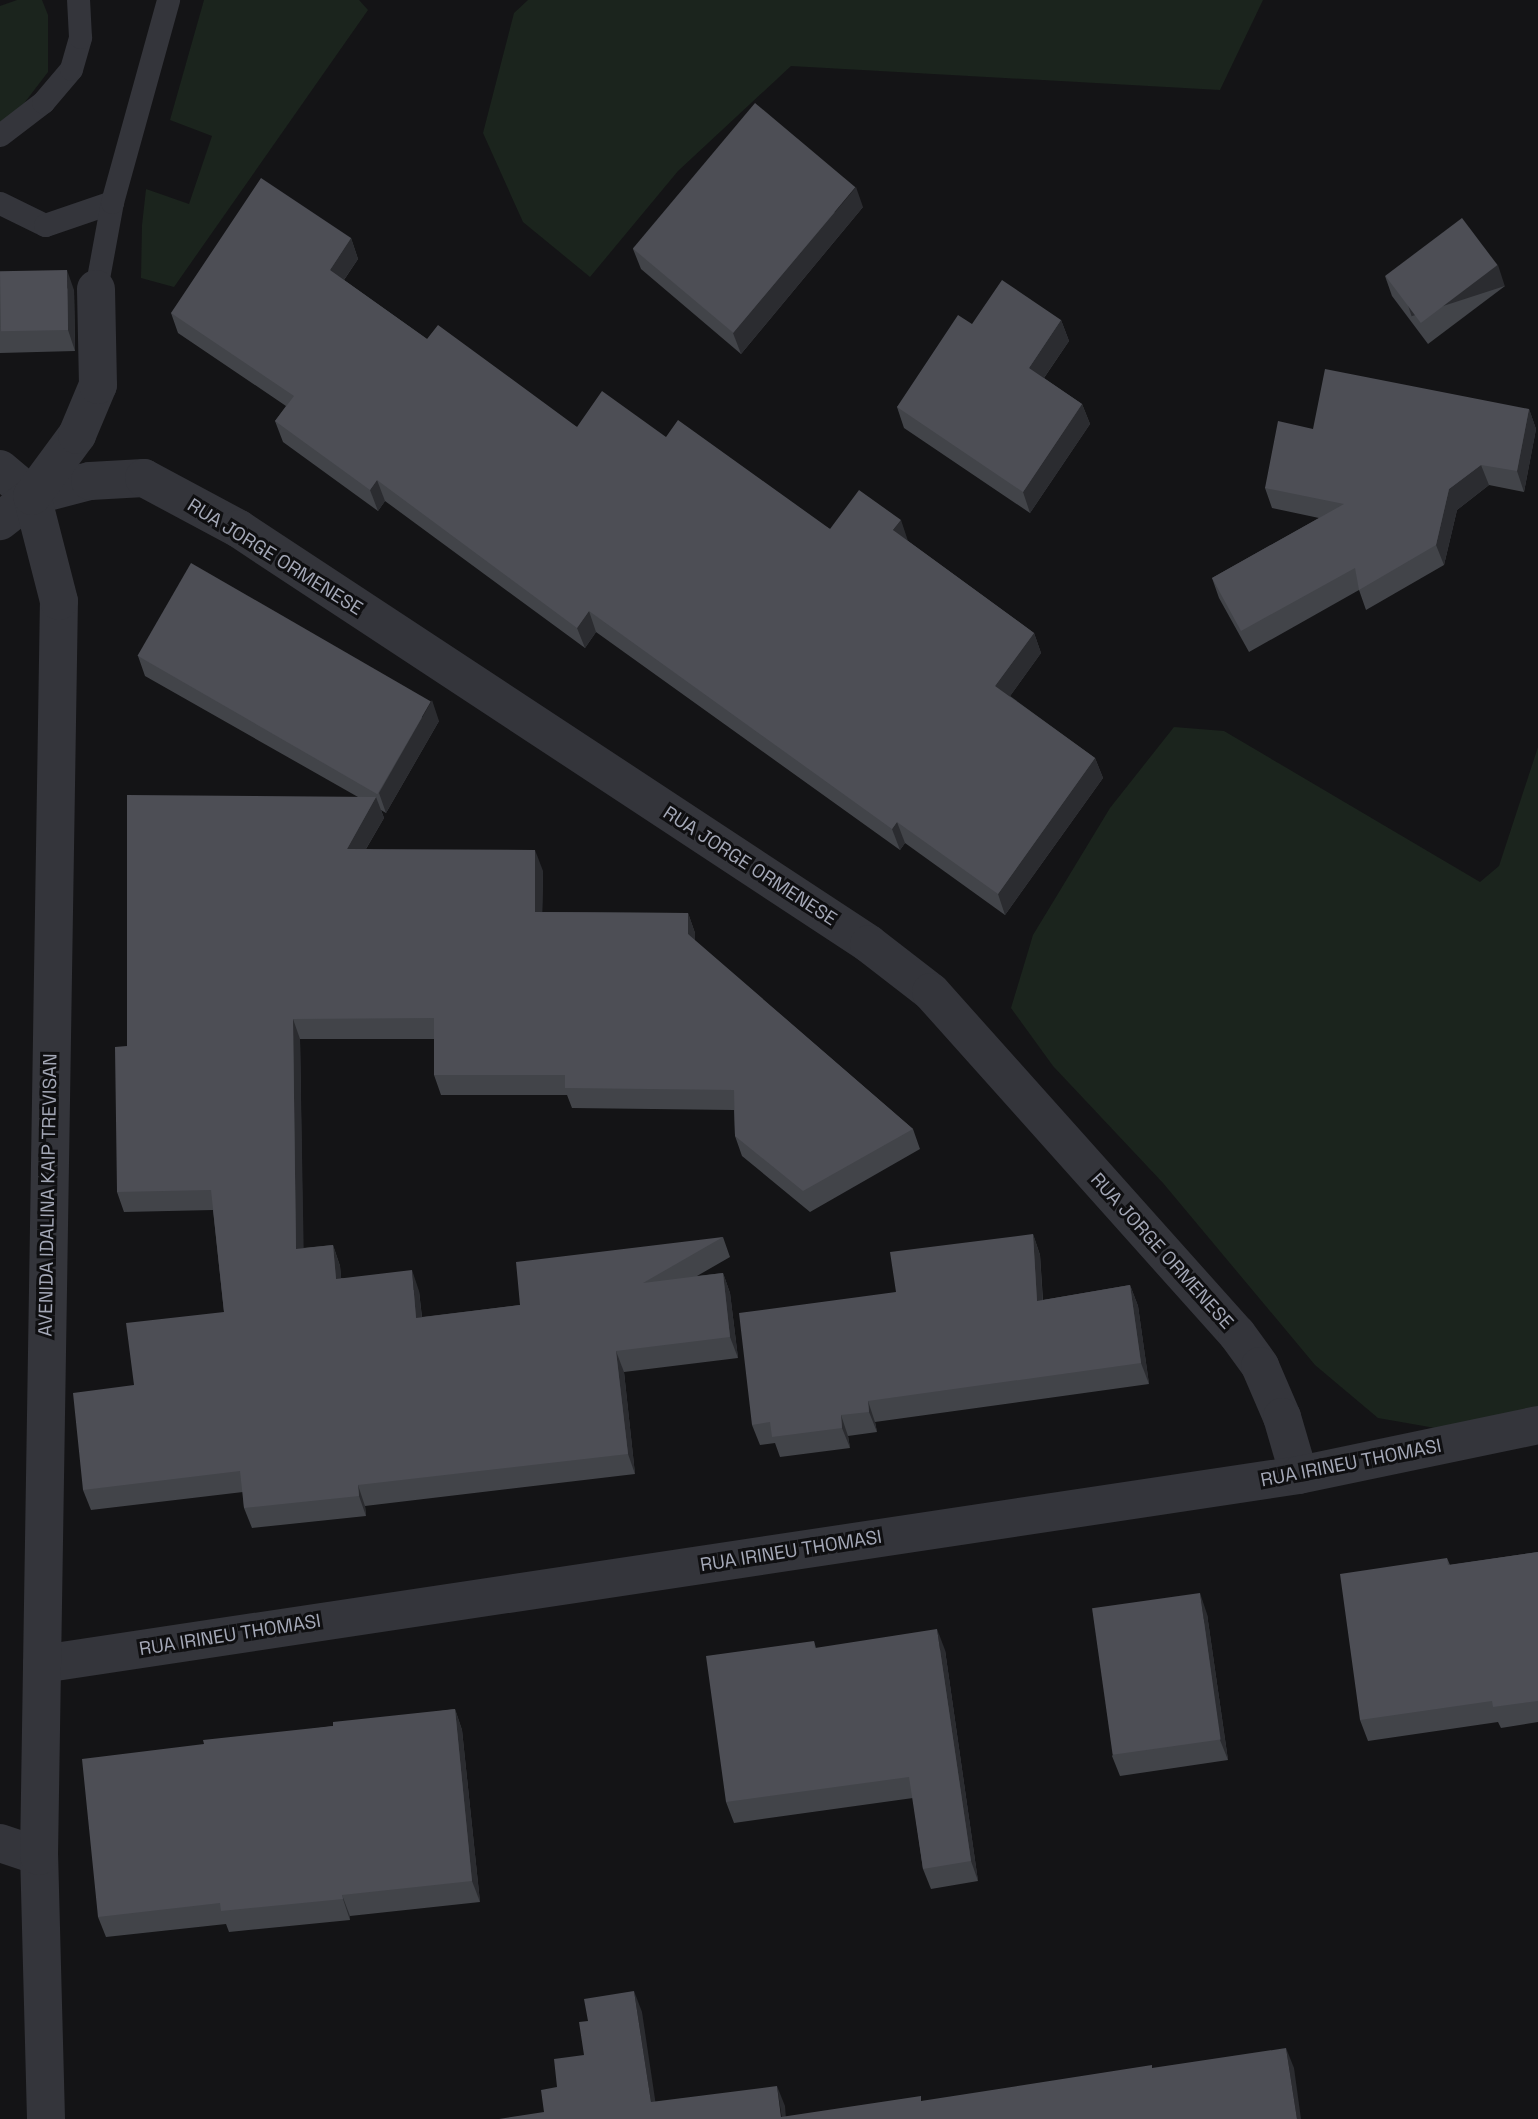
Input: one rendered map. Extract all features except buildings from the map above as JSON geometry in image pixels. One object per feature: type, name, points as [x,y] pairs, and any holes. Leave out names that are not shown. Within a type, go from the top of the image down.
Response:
[{"type":"street","points":[[0,521],[32,496],[77,435],[98,385],[96,289]]},
{"type":"street","points":[[0,469],[32,496]]},
{"type":"street","name":"RUA JORGE ORMENESE","points":[[32,496],[90,481],[144,478],[239,529],[869,944],[931,992],[1237,1334],[1260,1366],[1282,1417],[1299,1475]]},
{"type":"street","name":"AVENIDA IDALINA KAIP TREVISAN","points":[[32,496],[59,601],[39,1856],[46,2119]]},
{"type":"street","name":"RUA IRINEU THOMASI","points":[[42,1664],[1299,1475],[1538,1425]]},
{"type":"street","points":[[0,1843],[39,1856]]},
{"type":"lane","points":[[0,135],[43,102],[71,69],[80,37],[78,0]]},
{"type":"lane","points":[[96,289],[111,202],[169,0]]},
{"type":"lane","points":[[0,203],[45,225],[111,202]]},
{"type":"shaded area","points":[[17,0],[42,0],[48,15],[48,72],[22,106],[0,127],[0,6]]},
{"type":"shaded area","points":[[204,0],[359,0],[368,10],[174,287],[141,278],[142,225],[146,189],[189,204],[212,136],[170,120]]},
{"type":"shaded area","points":[[528,0],[1263,0],[1220,90],[791,66],[678,171],[590,277],[523,222],[483,133],[514,13]]},
{"type":"shaded area","points":[[1174,727],[1224,731],[1480,882],[1499,866],[1538,747],[1538,1410],[1441,1429],[1378,1418],[1315,1365],[1163,1183],[1053,1066],[1011,1008],[1033,935],[1110,808]]}]
